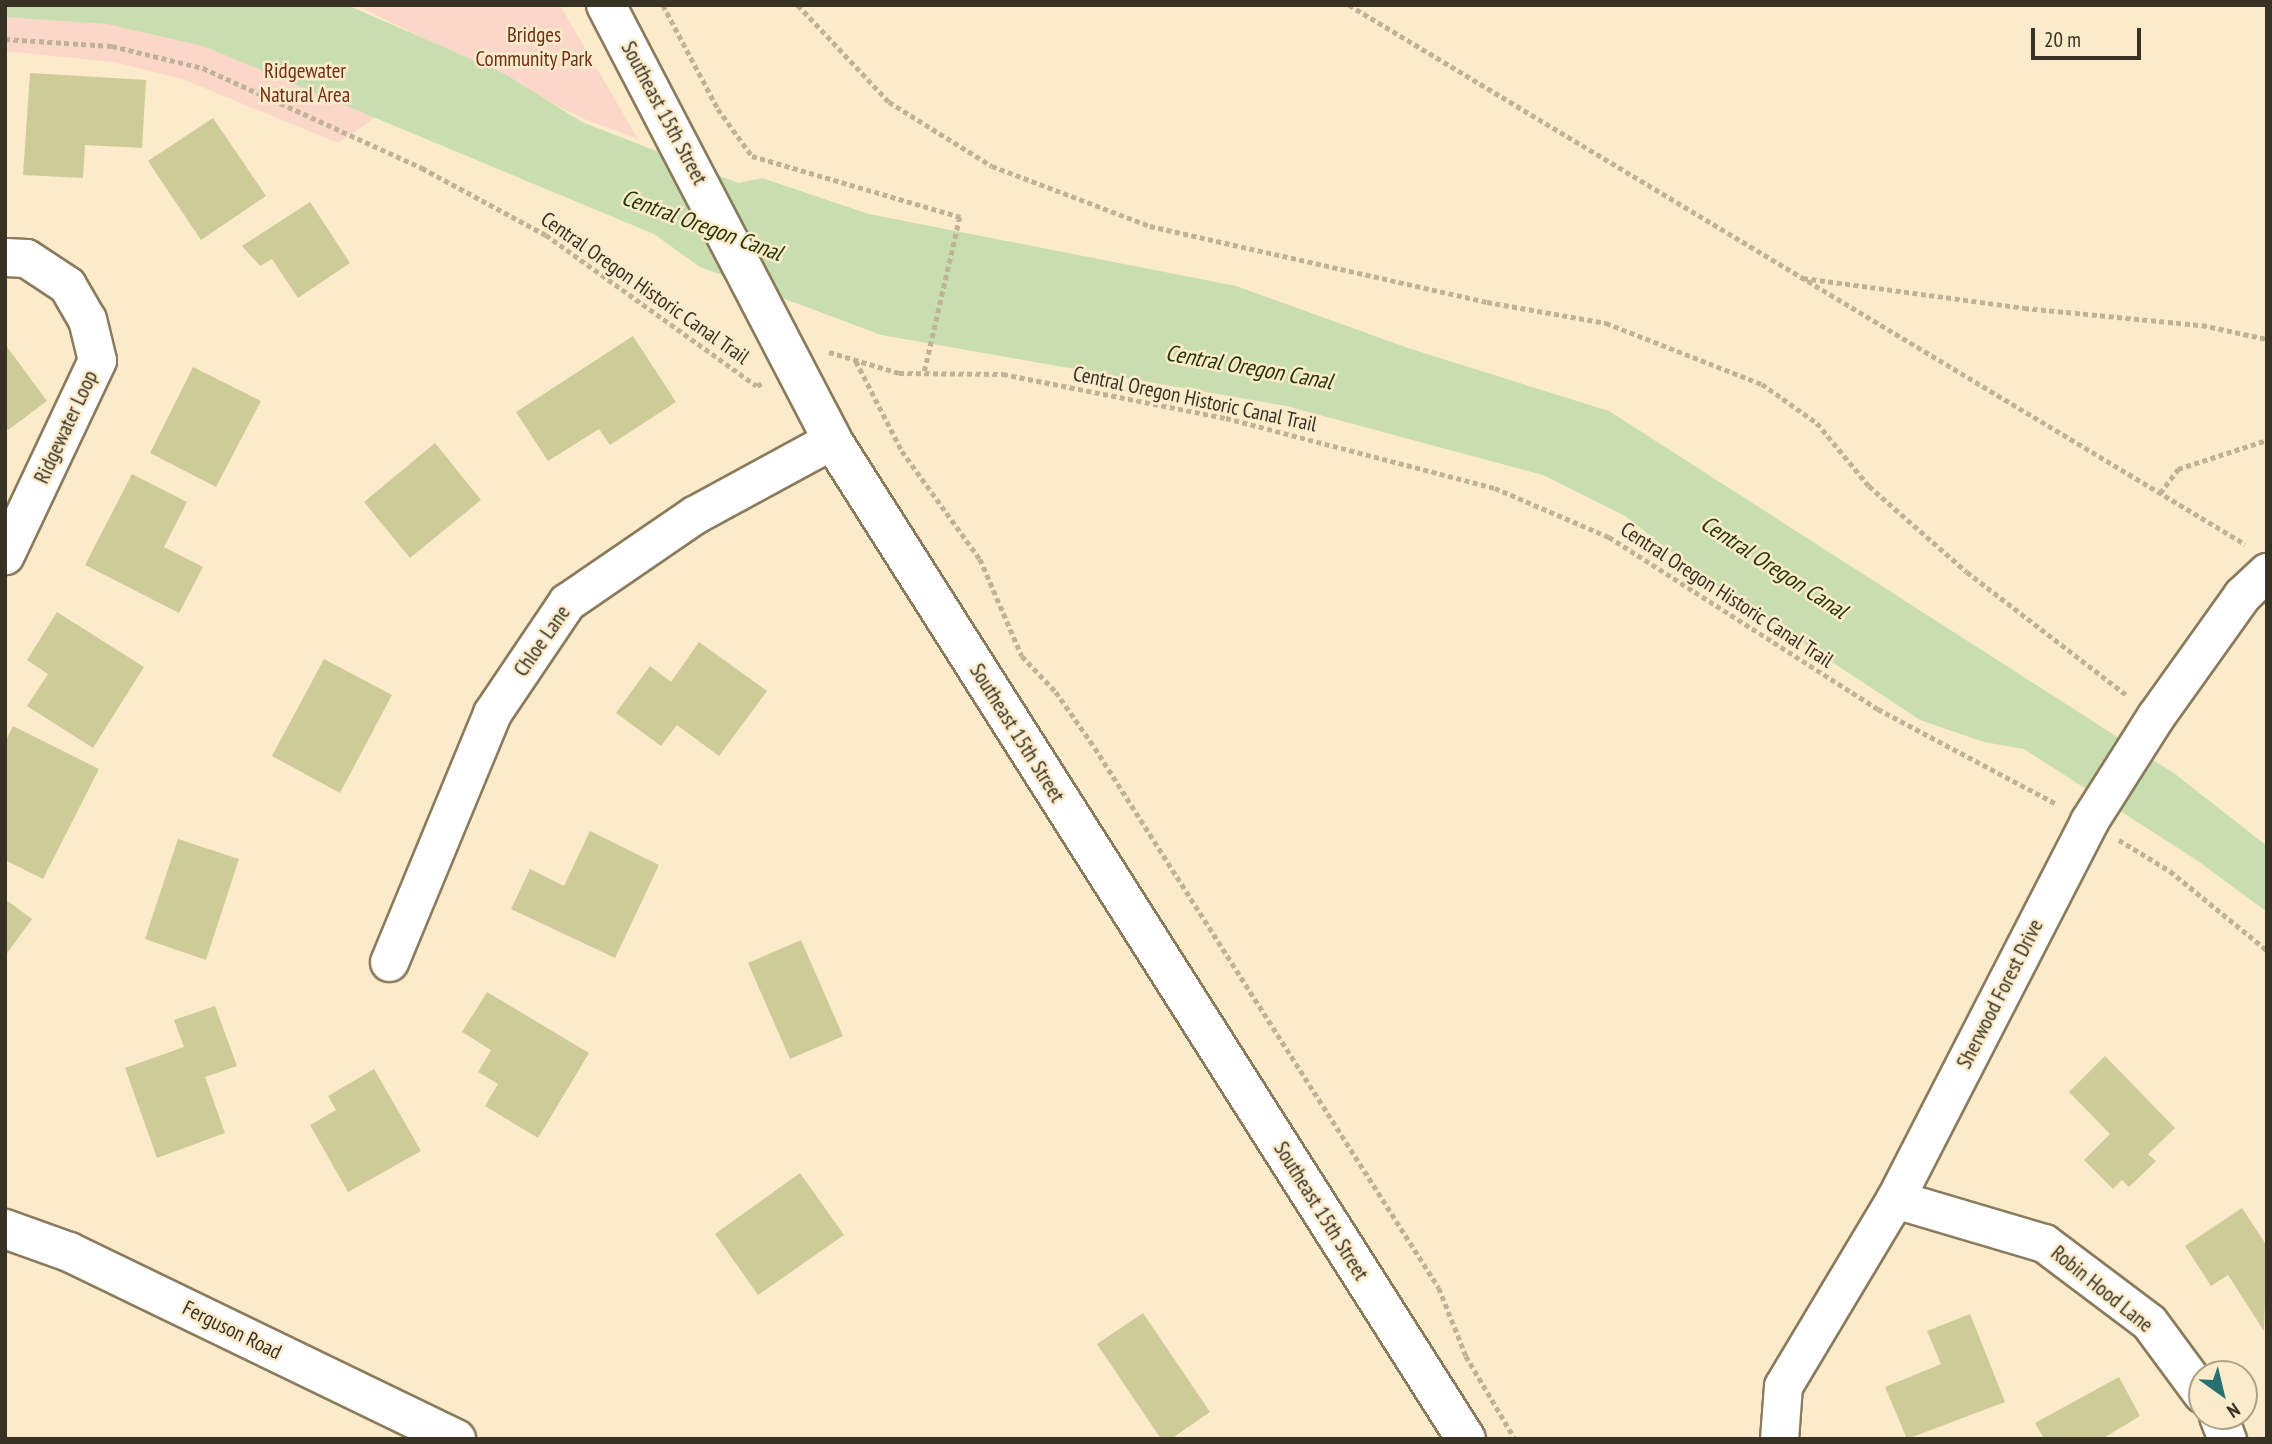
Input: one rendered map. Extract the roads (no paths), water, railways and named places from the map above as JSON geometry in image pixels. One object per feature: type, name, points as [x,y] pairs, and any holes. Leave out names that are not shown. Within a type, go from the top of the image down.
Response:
[{"type":"main road","name":"Southeast 15th Street","points":[[606,5],[675,133],[832,440],[1466,1439]]},
{"type":"main road","name":"Ferguson Road","points":[[5,1228],[69,1252],[456,1439]]},
{"type":"street","name":"Ridgewater Loop","points":[[5,257],[26,258],[67,285],[87,319],[97,360],[5,555]]},
{"type":"street","name":"Chloe Lane","points":[[389,962],[492,713],[567,603],[694,515],[832,440]]},
{"type":"street","name":"Sherwood Forest Drive","points":[[1779,1439],[1783,1386],[1895,1199],[2091,818],[2150,727],[2242,595],[2261,561]]},
{"type":"street","name":"Robin Hood Lane","points":[[1895,1199],[2044,1243],[2149,1322],[2188,1375]]},
{"type":"water","name":"Central Oregon Canal","points":[[5,5],[347,5],[503,73],[582,122],[738,183],[762,178],[869,214],[1236,286],[1411,349],[1609,411],[2175,774],[2267,846],[2267,912],[2198,861],[2024,749],[1984,742],[1920,720],[1706,579],[1625,516],[1543,475],[1286,406],[881,335],[700,267],[654,234],[203,46],[107,24],[5,17]]},
{"type":"park label","name":"Bridges Community Park","points":[[534,47]]},
{"type":"park label","name":"Ridgewater Natural Area","points":[[305,83]]}]
